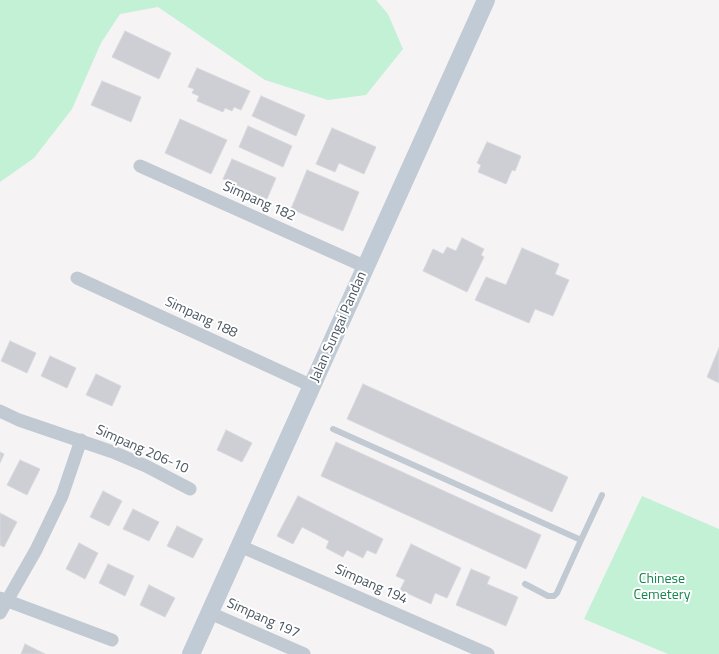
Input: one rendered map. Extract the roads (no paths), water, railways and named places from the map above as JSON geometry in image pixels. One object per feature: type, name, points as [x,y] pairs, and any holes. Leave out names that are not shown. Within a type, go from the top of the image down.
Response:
[{"type":"street","name":"Jalan Sungai Pandan","points":[[191,654],[486,0]]},
{"type":"street","name":"Simpang 182","points":[[140,166],[366,267]]},
{"type":"street","name":"Simpang 188","points":[[77,278],[312,386]]},
{"type":"street","name":"Simpang 206-10","points":[[0,411],[19,420],[113,452],[146,466],[190,489]]},
{"type":"street","name":"Simpang 206-10","points":[[0,613],[3,599],[36,550],[62,496],[81,440]]},
{"type":"street","name":"Simpang 194","points":[[240,546],[488,654]]},
{"type":"street","points":[[3,599],[112,640]]},
{"type":"street","name":"Simpang 197","points":[[210,613],[304,654]]},
{"type":"lane","points":[[333,429],[581,540]]},
{"type":"lane","points":[[525,584],[548,596],[554,596],[557,593],[602,495]]},
{"type":"park label","name":"Chinese Cemetery","points":[[662,588]]}]
